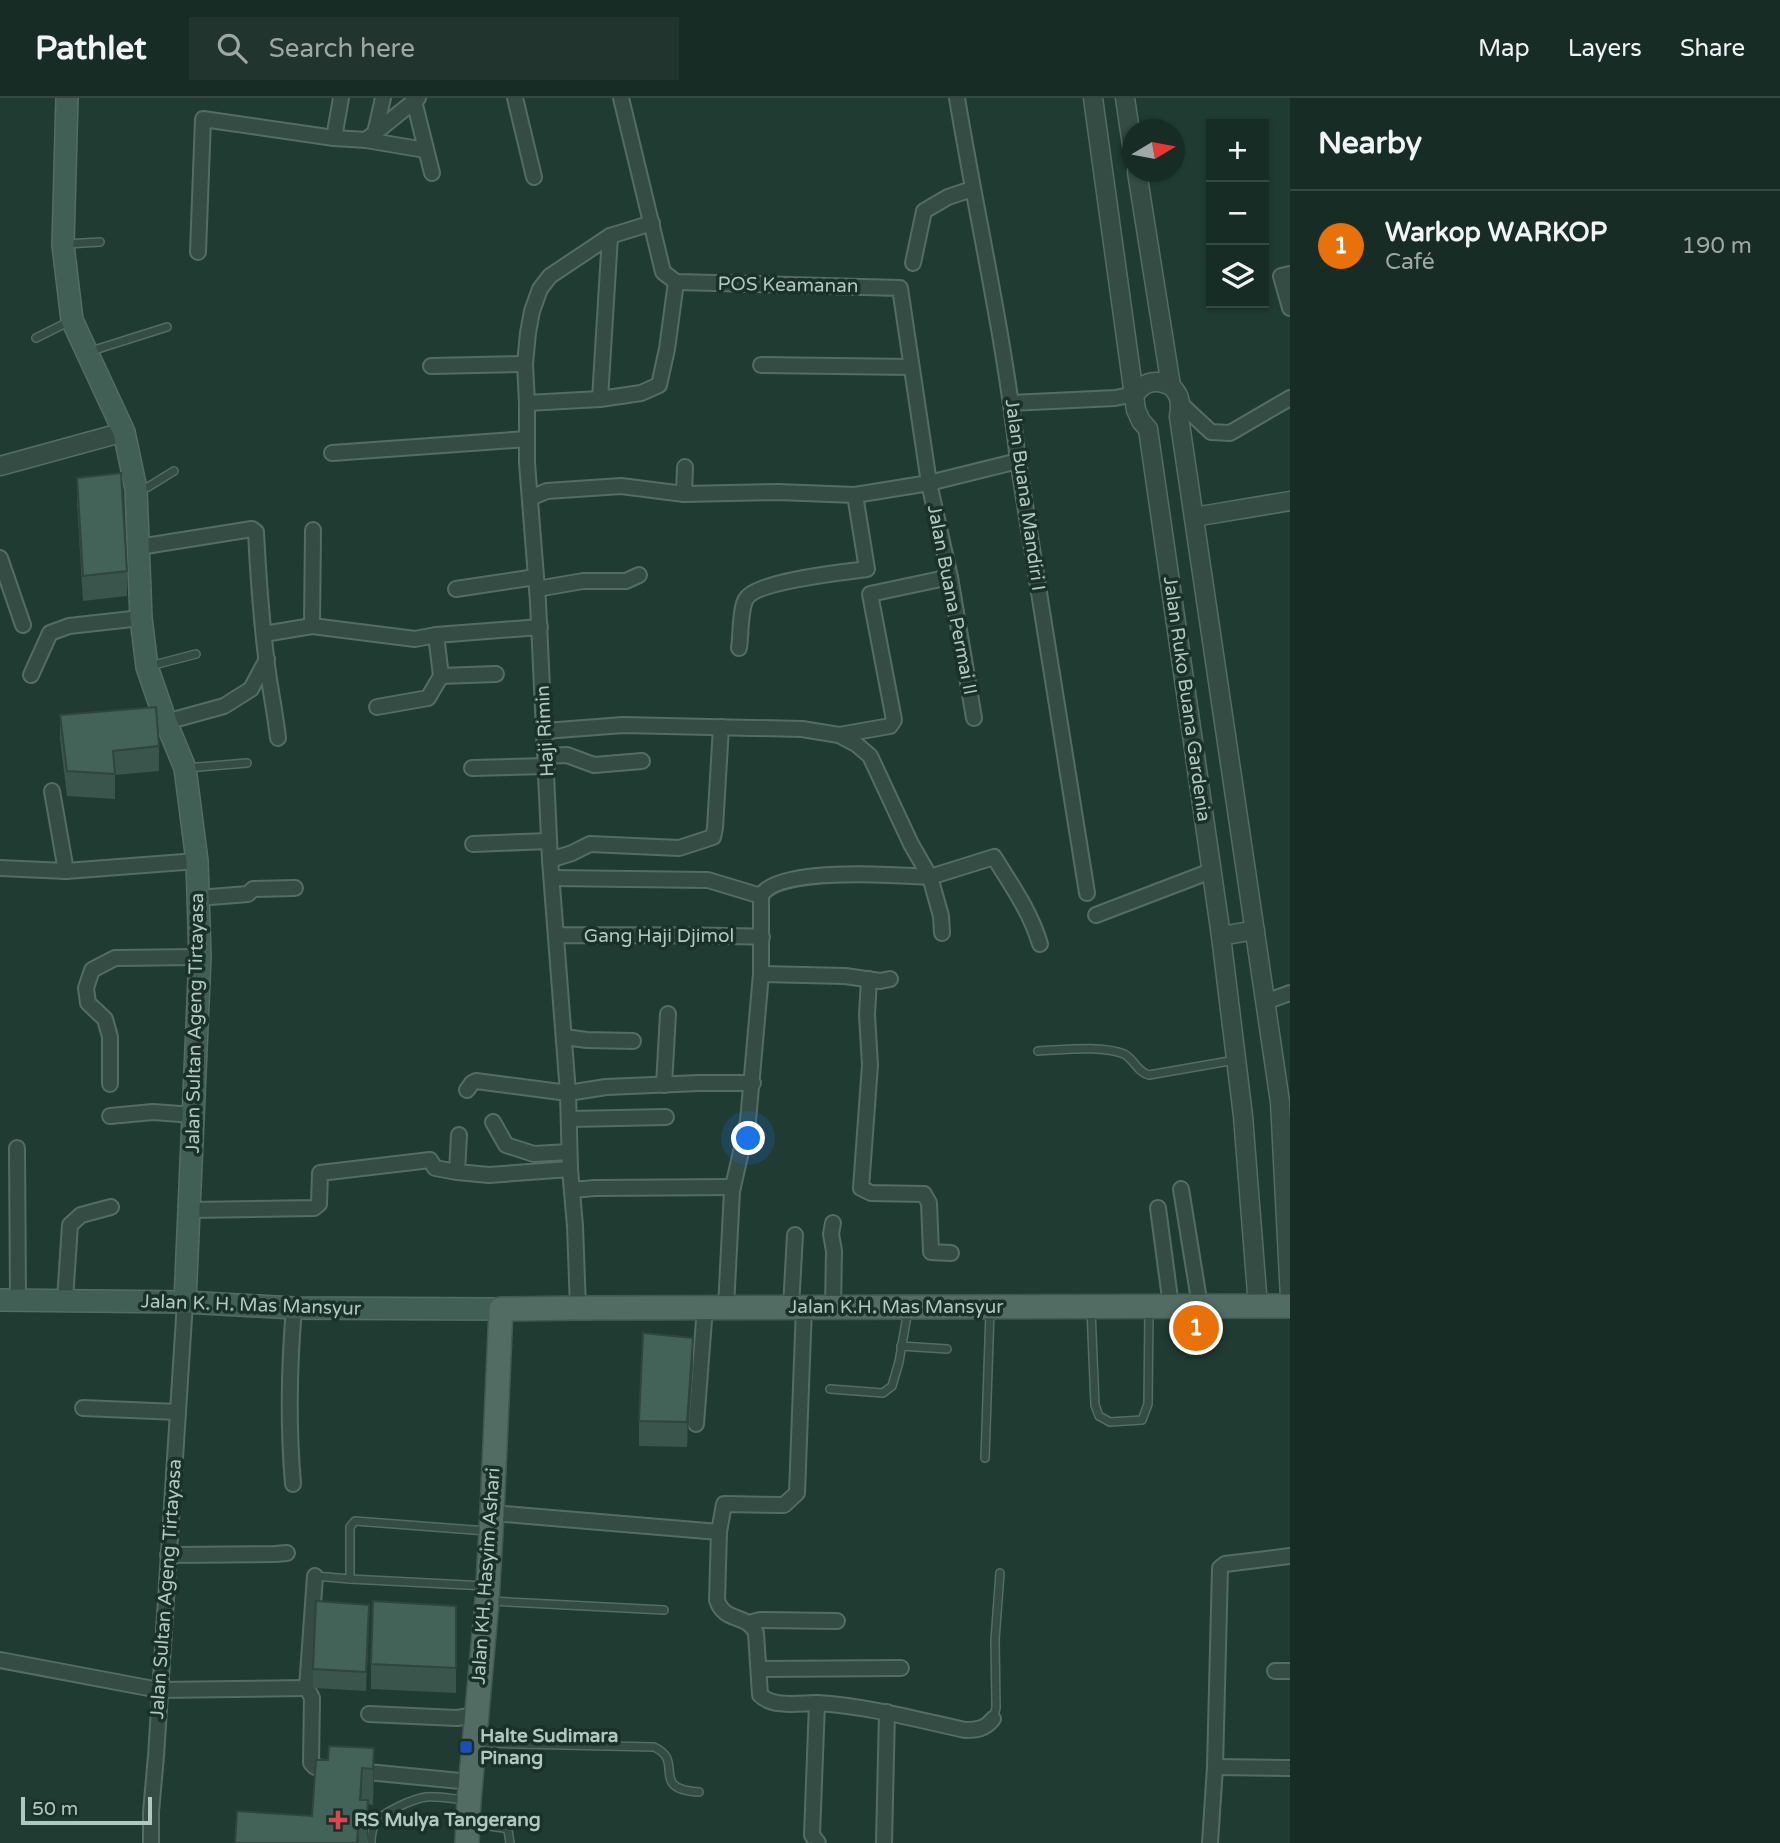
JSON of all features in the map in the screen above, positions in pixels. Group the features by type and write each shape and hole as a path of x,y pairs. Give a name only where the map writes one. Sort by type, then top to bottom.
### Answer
{"main road":[{"name":"Jalan Sultan Ageng Tirtayasa","path":"67,98 63,244 72,320 123,428 136,489 147,667 185,768 197,861 200,957 185,1302"},
{"name":"Jalan K. H. Mas Mansyur","path":"9,1300 185,1302 295,1308 501,1309"},
{"name":"Jalan K.H. Mas Mansyur","path":"501,1309 1290,1306"},
{"name":"Jalan KH. Hasyim Ashari","path":"469,1812 487,1594 501,1309"}],"street":[{"path":"334,138 341,98"},
{"path":"371,136 383,98"},
{"path":"515,98 534,177"},
{"path":"527,403 600,399 641,393 659,385 676,282 663,272 621,98"},
{"name":"Jalan Buana Mandiri I","path":"957,98 1012,403 1018,461 1087,893"},
{"name":"Jalan Ruko Buana Gardenia","path":"1093,98 1138,416 1149,429 1221,936 1243,1116 1258,1306"},
{"path":"1125,98 1128,119"},
{"path":"371,136 416,100 432,173"},
{"path":"198,252 203,118 334,138 371,136 425,150"},
{"name":"Jalan Ruko Buana Gardenia","path":"1139,182 1171,386 1178,393 1181,404 1179,417 1280,1102 1290,1298"},
{"path":"913,263 923,211 948,197 972,189"},
{"name":"Haji Rimin","path":"578,1307 569,1169 570,1119 550,860 540,627 530,498 526,364 528,333 540,289 550,276 610,236 651,221"},
{"path":"600,399 610,236"},
{"path":"1290,274 1281,276 1290,308"},
{"name":"POS Keamanan","path":"676,282 901,288"},
{"name":"Jalan Buana Permai II","path":"901,288 929,483 950,577 974,718"},
{"path":"431,366 526,364"},
{"path":"761,365 911,367"},
{"path":"1012,403 1115,398 1135,394 1140,387 1154,381 1171,386"},
{"path":"1181,404 1211,432 1230,433 1290,398"},
{"path":"0,466 123,428"},
{"path":"332,453 527,439"},
{"path":"530,498 547,491 621,486 684,494 778,492 855,495 929,483 1018,461"},
{"path":"684,494 685,467"},
{"path":"739,648 744,602 752,593 788,581 867,569 855,495"},
{"path":"1194,517 1290,501"},
{"path":"139,547 254,529 278,738"},
{"path":"312,626 313,530"},
{"path":"0,558 23,625"},
{"path":"456,589 537,583 626,581 639,575"},
{"path":"839,735 884,728 890,726 894,720 870,594 950,577"},
{"path":"31,675 50,634 69,626 142,618"},
{"path":"264,634 312,626 415,639 540,627"},
{"path":"377,707 428,698 441,676 436,635"},
{"path":"1180,642 1212,637"},
{"path":"166,722 224,706 251,689 267,659"},
{"path":"441,676 496,674"},
{"path":"545,731 623,725 802,729 839,735 870,756 911,844 930,877 941,916 942,933"},
{"path":"550,860 590,844 679,848 713,837 721,727"},
{"path":"472,768 546,761 567,755 594,765 642,761"},
{"path":"52,791 66,871"},
{"path":"472,844 549,841"},
{"path":"696,1424 733,1187 748,1121 753,1083 761,974 761,895 764,890 820,875 930,877 993,858 1024,903 1041,944"},
{"path":"0,868 66,871 197,861"},
{"path":"1096,915 1211,871"},
{"path":"552,878 708,880 761,895"},
{"path":"198,898 248,894 253,889 295,888"},
{"path":"1221,936 1255,930"},
{"name":"Gang Haji Djimol","path":"556,935 704,934 762,937"},
{"path":"110,1084 110,1037 105,1019 88,1003 86,988 92,970 115,958 200,957"},
{"path":"761,974 845,976 880,981 890,979"},
{"path":"869,979 867,1015 870,1065 861,1188 871,1193 924,1194 929,1203 932,1252 951,1253"},
{"path":"1265,1002 1290,993"},
{"path":"664,1085 668,1014"},
{"path":"564,1037 633,1041"},
{"path":"467,1090 476,1081 568,1093 606,1087 753,1083"},
{"path":"110,1116 153,1112 194,1115"},
{"path":"570,1119 666,1117"},
{"path":"493,1122 506,1145 534,1154 569,1152"},
{"path":"457,1172 459,1135"},
{"path":"9,1300 18,1148"},
{"path":"190,1210 314,1208 319,1204 320,1173 430,1160 435,1168 489,1175 569,1169"},
{"path":"572,1190 733,1187"},
{"path":"1181,1189 1200,1306"},
{"path":"65,1300 70,1225 81,1215 111,1207"},
{"path":"1158,1208 1160,1306"},
{"path":"833,1307 834,1251 831,1234 834,1223"},
{"path":"795,1236 797,1493 784,1505 724,1504 719,1532 719,1608 725,1614 749,1623 757,1633 760,1695 772,1703 846,1705 965,1730 987,1726 993,1719"},
{"path":"1254,1261 1272,1265 1281,1262 1288,1255"},
{"name":"Jalan Sultan Ageng Tirtayasa","path":"151,1843 185,1302"},
{"path":"293,1485 289,1443 290,1352 295,1308"},
{"path":"83,1408 178,1412"},
{"path":"491,1522 719,1532"},
{"path":"168,1555 288,1553"},
{"path":"1210,1843 1215,1767 1220,1568 1225,1564 1290,1556"},
{"path":"315,1576 307,1688 312,1698 311,1763 315,1767 469,1812"},
{"path":"749,1623 760,1620 837,1621"},
{"path":"0,1660 159,1690 307,1688"},
{"path":"759,1669 901,1668"},
{"path":"817,1703 812,1835 818,1843"},
{"path":"884,1843 887,1712"},
{"path":"369,1714 457,1718 476,1715"},
{"path":"1215,1767 1290,1768"}],"lane":[{"path":"63,244 100,242"},
{"path":"36,338 72,320"},
{"path":"87,352 167,327"},
{"path":"136,489 148,487 174,471"},
{"path":"147,667 196,654"},
{"path":"185,768 247,764"},
{"path":"1038,1051 1115,1052 1127,1056 1141,1073 1149,1075 1235,1060"},
{"path":"1091,1306 1095,1405 1099,1416 1110,1422 1142,1420 1148,1404 1160,1306"},
{"path":"830,1389 883,1393 892,1386 909,1307"},
{"path":"985,1458 991,1307"},
{"path":"901,1346 947,1349"},
{"path":"350,1579 350,1527 355,1521 491,1522"},
{"path":"993,1719 996,1708 995,1640 1000,1573"},
{"path":"315,1576 664,1610"},
{"path":"473,1742 654,1747 662,1751 667,1758 670,1779 674,1786 683,1791 699,1791"},
{"path":"371,1843 374,1824 380,1818 413,1800 427,1797 508,1830 510,1843"}],"building":[{"path":"121,473 127,571 83,576 77,478"},
{"path":"156,707 159,746 113,751 115,774 67,771 60,715"},
{"path":"643,1333 693,1338 687,1422 639,1421"},
{"path":"316,1601 369,1605 366,1672 313,1669"},
{"path":"373,1601 456,1606 456,1668 371,1664"},
{"path":"329,1746 374,1748 373,1769 362,1768 360,1800 368,1800 367,1812 359,1811 357,1843 235,1843 237,1811 312,1816 316,1760 328,1760"}],"place":[{"name":"Warkop WARKOP","path":"1196,1328"},
{"name":"Halte Sudimara Pinang","path":"466,1747"},
{"name":"RS Mulya Tangerang","path":"338,1820"}]}
